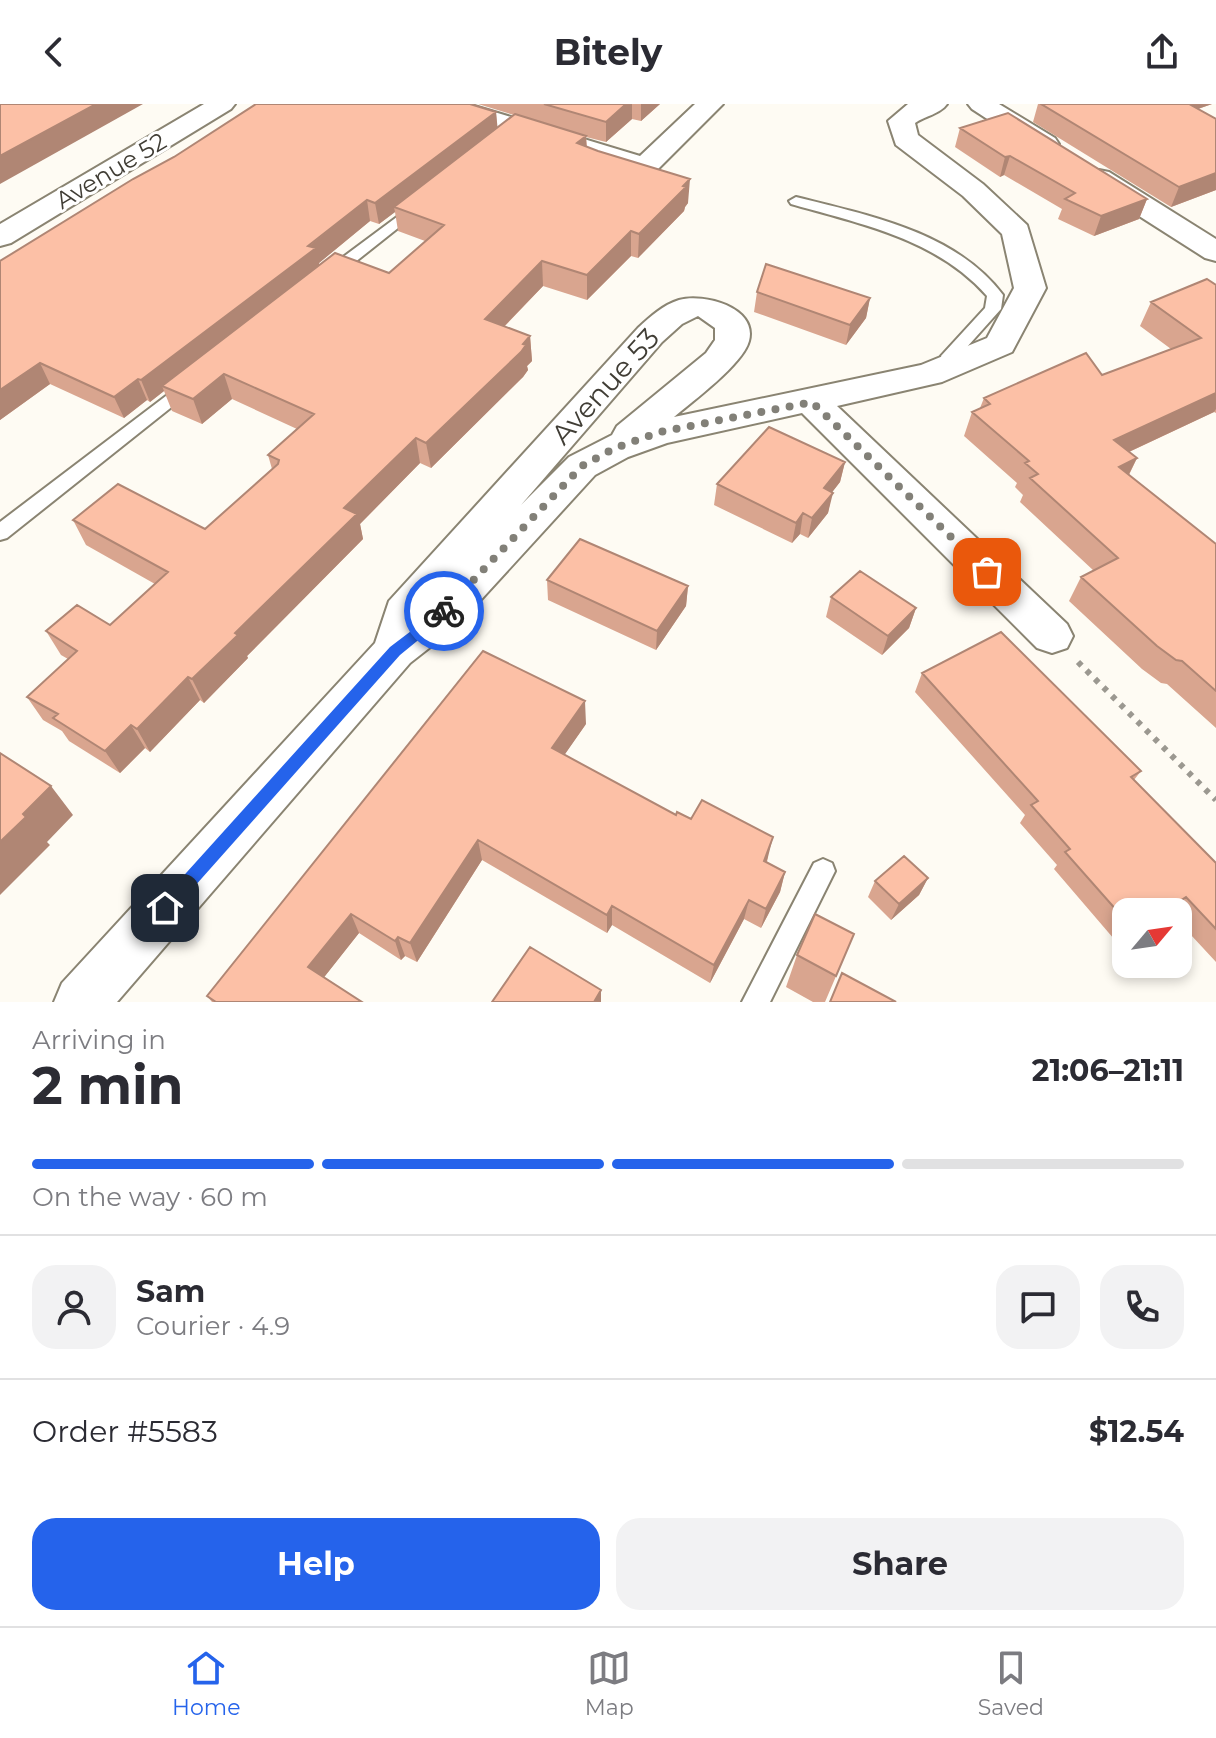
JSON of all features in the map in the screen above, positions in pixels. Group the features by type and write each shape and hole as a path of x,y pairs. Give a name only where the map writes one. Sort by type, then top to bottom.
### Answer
{"street":[{"name":"Avenue 52","path":"0,237 222,104"},
{"path":"441,104 512,132 645,166 710,104"},
{"name":"Avenue 53","path":"81,1002 395,651 441,615 582,466 615,448 660,432 812,402 930,374 1000,345 1030,288 1016,231 973,190 906,139 901,121 916,110 934,104"},
{"path":"981,104 1216,252"},
{"name":"Avenue 53","path":"395,651 404,613 650,335 675,311 698,305 715,309 731,325 732,341 718,361 615,448"},
{"path":"812,402 1052,636"}],"lane":[{"path":"321,282 432,195"},
{"path":"796,201 909,234 982,277 995,295 993,309 949,356 951,365"},
{"path":"0,533 197,378"},
{"path":"756,1002 823,871"}],"path":[{"path":"1052,636 1216,800"}],"building":[{"path":"0,104 96,104 0,156"},
{"path":"256,104 470,104 496,112 375,203 367,200 308,246 316,248 114,397 40,363 0,390 0,261"},
{"path":"544,104 626,104 606,122"},
{"path":"1041,104 1189,104 1216,119 1216,173 1179,187"},
{"path":"1008,113 1147,199 1101,216 1065,199 1075,193 1010,156 1005,157 960,128"},
{"path":"515,114 586,136 577,143 598,151 690,179 683,186 686,187 639,234 631,231 587,275 542,261 485,319 530,336 521,352 426,443 416,438 344,508 357,514 235,633 238,635 192,679 188,677 137,729 131,725 105,751 53,718 58,714 27,697 77,651 46,631 77,605 110,625 168,572 73,520 118,484 205,529 278,464 279,460 268,455 314,414 224,374 193,399 162,386 335,253 389,273 444,225 394,207"},
{"path":"766,264 870,298 850,325 757,292"},
{"path":"1207,279 1216,285 1216,393 1114,440 1137,458 1119,467 1216,544 1216,691 1182,661 1157,646 1081,577 1118,558 1030,478 1038,474 1025,463 1029,461 972,412 990,404 984,398 1086,353 1102,375 1201,338 1151,302"},
{"path":"769,427 845,462 824,488 833,493 812,518 803,513 796,523 717,484"},
{"path":"580,539 688,586 657,631 547,580"},
{"path":"860,571 916,608 888,636 831,597"},
{"path":"1001,632 1141,771 1131,777 1216,863 1216,929 1192,903 1192,898 1112,898 1112,905 1065,852 1070,849 1031,805 1038,801 922,673"},
{"path":"483,651 585,701 552,748 676,815 677,812 691,819 702,800 773,837 764,861 785,872 766,909 749,900 714,965 612,906 607,915 478,840 410,943 398,937 395,941 351,914 308,967 362,1002 216,1002 207,996"},
{"path":"0,753 51,786 0,842"},
{"path":"904,856 928,878 899,904 875,881"},
{"path":"815,914 854,934 836,976 797,955"},
{"path":"530,947 601,990 594,1002 492,1002"},
{"path":"842,973 896,1002 830,1002"}],"way so far":[{"path":"444,611 582,466 615,448 660,432 812,402 987,572"}],"route":[{"path":"165,908 395,651 444,611"}]}
